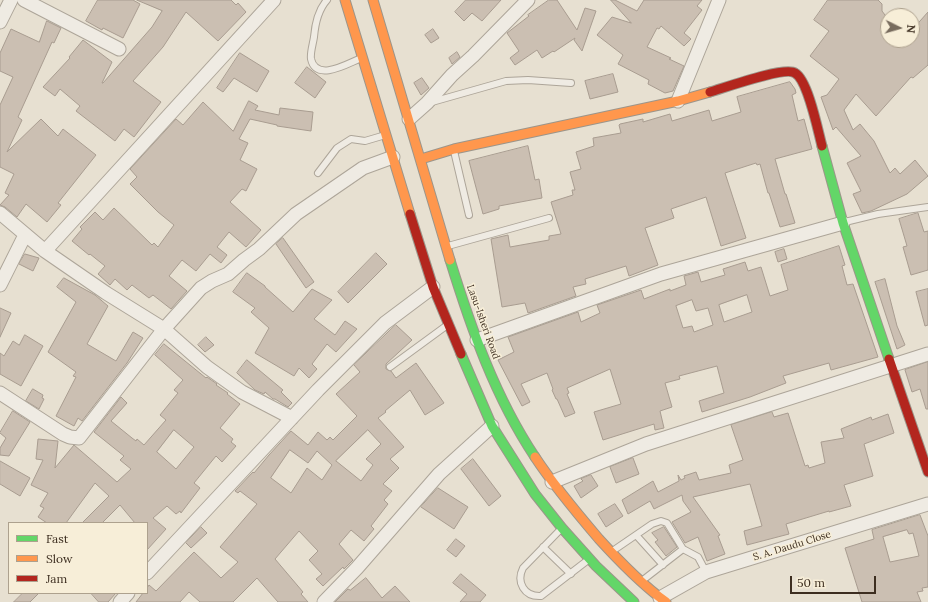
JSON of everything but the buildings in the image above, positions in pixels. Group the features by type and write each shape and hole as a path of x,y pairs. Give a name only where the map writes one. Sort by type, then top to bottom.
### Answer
{"main road":[{"path":"345,0 433,287 492,426 535,494 562,528 630,601"},
{"name":"Lasu-Isheri Road","path":"373,0 421,159 445,246 476,340 500,396 523,437 552,482 578,515 611,552 663,600"},
{"path":"421,159 454,150 678,101 792,70 799,74 804,85 843,223 928,472"}],"street":[{"path":"0,22 10,0"},
{"path":"24,0 119,49"},
{"path":"45,251 274,0"},
{"path":"409,119 427,103 452,75 473,56 528,0"},
{"path":"678,101 719,0"},
{"path":"0,393 62,434 79,438 164,329 201,288 228,274 259,249 296,214 363,168 393,158"},
{"path":"0,214 45,251 106,293 164,329 207,367 242,392 292,418"},
{"path":"476,340 661,274 843,223"},
{"path":"0,285 25,235"},
{"path":"148,572 292,418 385,323 433,287"},
{"path":"552,482 646,444 928,354"},
{"path":"324,602 357,568 439,474 492,426"},
{"name":"S. A. Daudu Close","path":"663,600 706,572 928,504"},
{"path":"120,602 127,594"}],"lane":[{"path":"327,0 316,22 310,58 314,65 321,70 328,71 337,69 363,58"},
{"path":"427,103 506,81 528,80 571,83"},
{"path":"318,173 337,148 351,139 365,141 385,134"},
{"path":"454,150 469,215"},
{"path":"843,223 878,214 928,207"},
{"path":"445,246 549,218"},
{"path":"390,367 449,324"},
{"path":"611,552 652,524 661,521 667,523 683,549 698,557 706,572"},
{"path":"562,528 523,568 520,580 521,586 530,594 536,597 541,596 590,559"},
{"path":"636,535 663,565"},
{"path":"543,547 571,574"},
{"path":"642,581 683,549"}],"traffic: fast":[{"path":"822,146 843,223 889,359"},
{"path":"450,260 485,362 508,410 535,457"},
{"path":"461,354 492,426 535,494 562,528 596,566 634,602"}],"traffic: slow":[{"path":"345,0 410,214"},
{"path":"373,0 450,260"},
{"path":"421,159 454,149 678,101 710,92"},
{"path":"535,457 558,489 599,539 648,588 666,602"}],"traffic: jam":[{"path":"710,92 740,82 779,72 795,73 800,78 808,95 822,146"},
{"path":"410,214 433,287 461,354"},
{"path":"889,359 928,472"}]}
